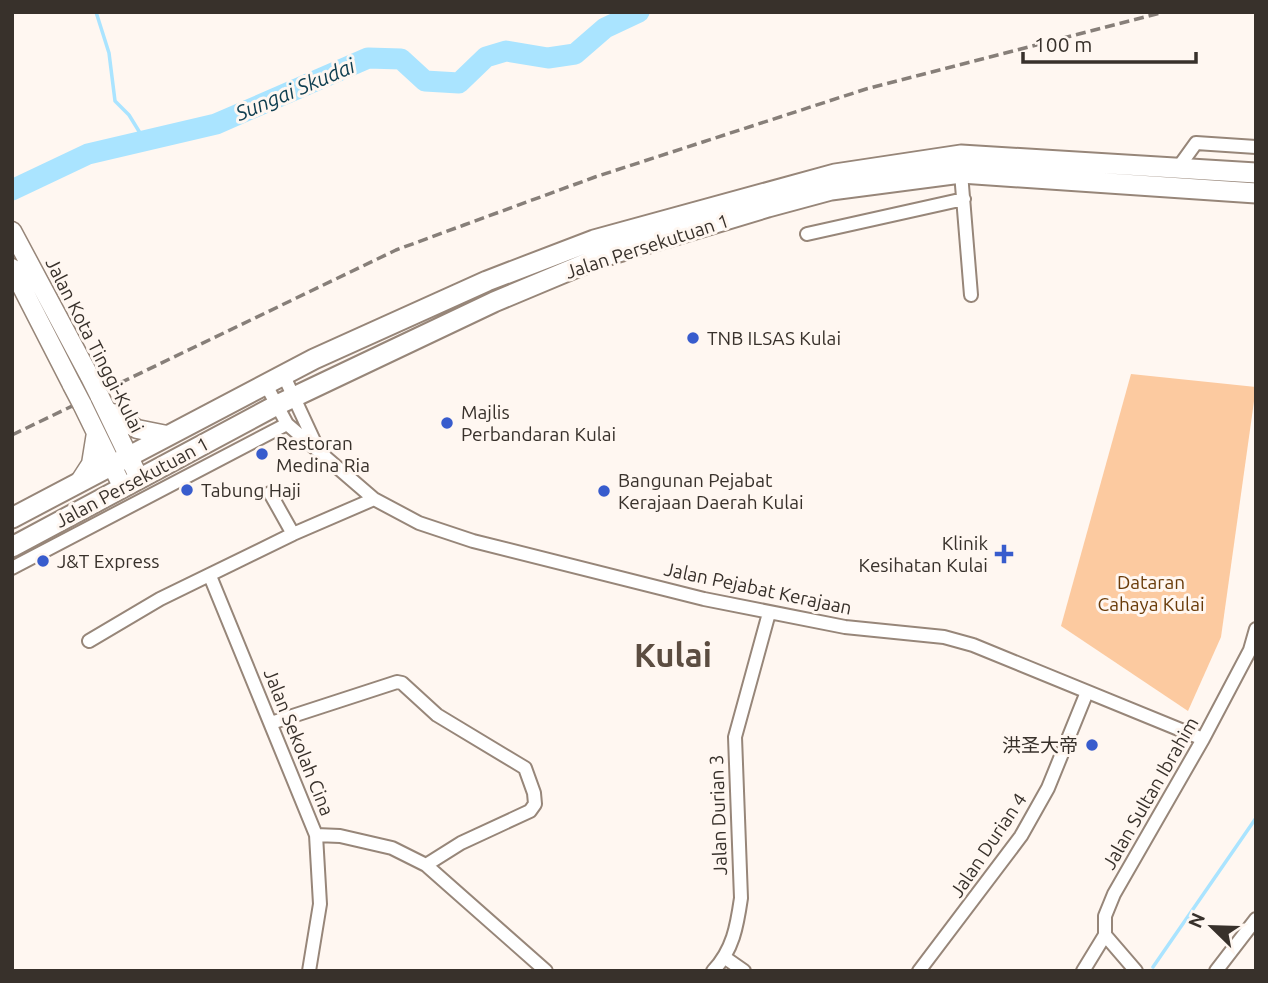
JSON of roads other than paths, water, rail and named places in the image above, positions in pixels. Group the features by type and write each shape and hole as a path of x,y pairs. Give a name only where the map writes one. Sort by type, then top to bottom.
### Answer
{"highway":[{"name":"Jalan Persekutuan 1","path":"12,518 283,374 487,281 594,240 835,174 961,155 1249,172"},
{"name":"Jalan Persekutuan 1","path":"12,547 284,402 494,302 598,258 831,190 961,173 1256,193"}],"main road":[{"name":"Jalan Kota Tinggi-Kulai","path":"13,232 102,401 119,460"},
{"name":"Jalan Kota Tinggi-Kulai","path":"12,268 96,433 119,460 131,482"},
{"path":"102,401 129,426 167,435"},
{"path":"80,481 91,464 96,433"}],"street":[{"path":"1178,168 1196,142 1252,147 1249,172"},
{"path":"961,173 971,295"},
{"path":"807,234 964,199"},
{"path":"283,374 284,402"},
{"path":"265,383 284,402"},
{"name":"Jalan Pejabat Kerajaan","path":"284,402 303,415 318,449"},
{"name":"Jalan Pejabat Kerajaan","path":"284,402 287,424 374,499 419,523 473,541 698,598 845,627 944,637 973,645 1203,739"},
{"path":"12,568 287,424"},
{"path":"270,493 292,534"},
{"path":"89,641 160,599 292,534 374,499"},
{"name":"Jalan Sekolah Cina","path":"210,576 316,835 320,904 309,971"},
{"name":"Jalan Durian 3","path":"713,971 735,937 741,898 736,737 769,612"},
{"name":"Jalan Sultan Ibrahim","path":"1105,935 1105,916 1114,894 1203,739 1250,650 1256,629"},
{"path":"271,723 397,682 405,685 437,715 524,768 534,793 535,804 530,811 461,842 426,865"},
{"name":"Jalan Durian 4","path":"919,971 1021,836 1048,788 1087,692"},
{"path":"316,835 340,836 392,848 426,865 546,971"},
{"path":"1216,971 1256,919"},
{"path":"1083,971 1105,935 1136,971"},
{"path":"724,957 744,971"}],"waterway":[{"path":"96,12 109,53 115,101 129,115 145,141"},
{"name":"Sungai Skudai","path":"12,190 88,154 216,124 368,58 401,59 425,81 459,83 486,57 506,51 548,58 575,54 605,28 639,12"},
{"path":"1153,967 1256,818"}],"railway":[{"path":"12,435 396,250 464,225 595,177 866,89 1164,12"}],"place":[{"name":"TNB ILSAS Kulai","path":"693,338"},
{"name":"Majlis Perbandaran Kulai","path":"447,423"},
{"name":"Restoran Medina Ria","path":"262,454"},
{"name":"Tabung Haji","path":"187,490"},
{"name":"Bangunan Pejabat Kerajaan Daerah Kulai","path":"604,491"},
{"name":"Klinik Kesihatan Kulai","path":"1004,554"},
{"name":"J&T Express","path":"43,561"},
{"name":"洪圣大帝","path":"1092,745"}],"district":[{"name":"Kulai","path":"673,654"}],"park label":[{"name":"Dataran Cahaya Kulai","path":"1151,593"}]}
